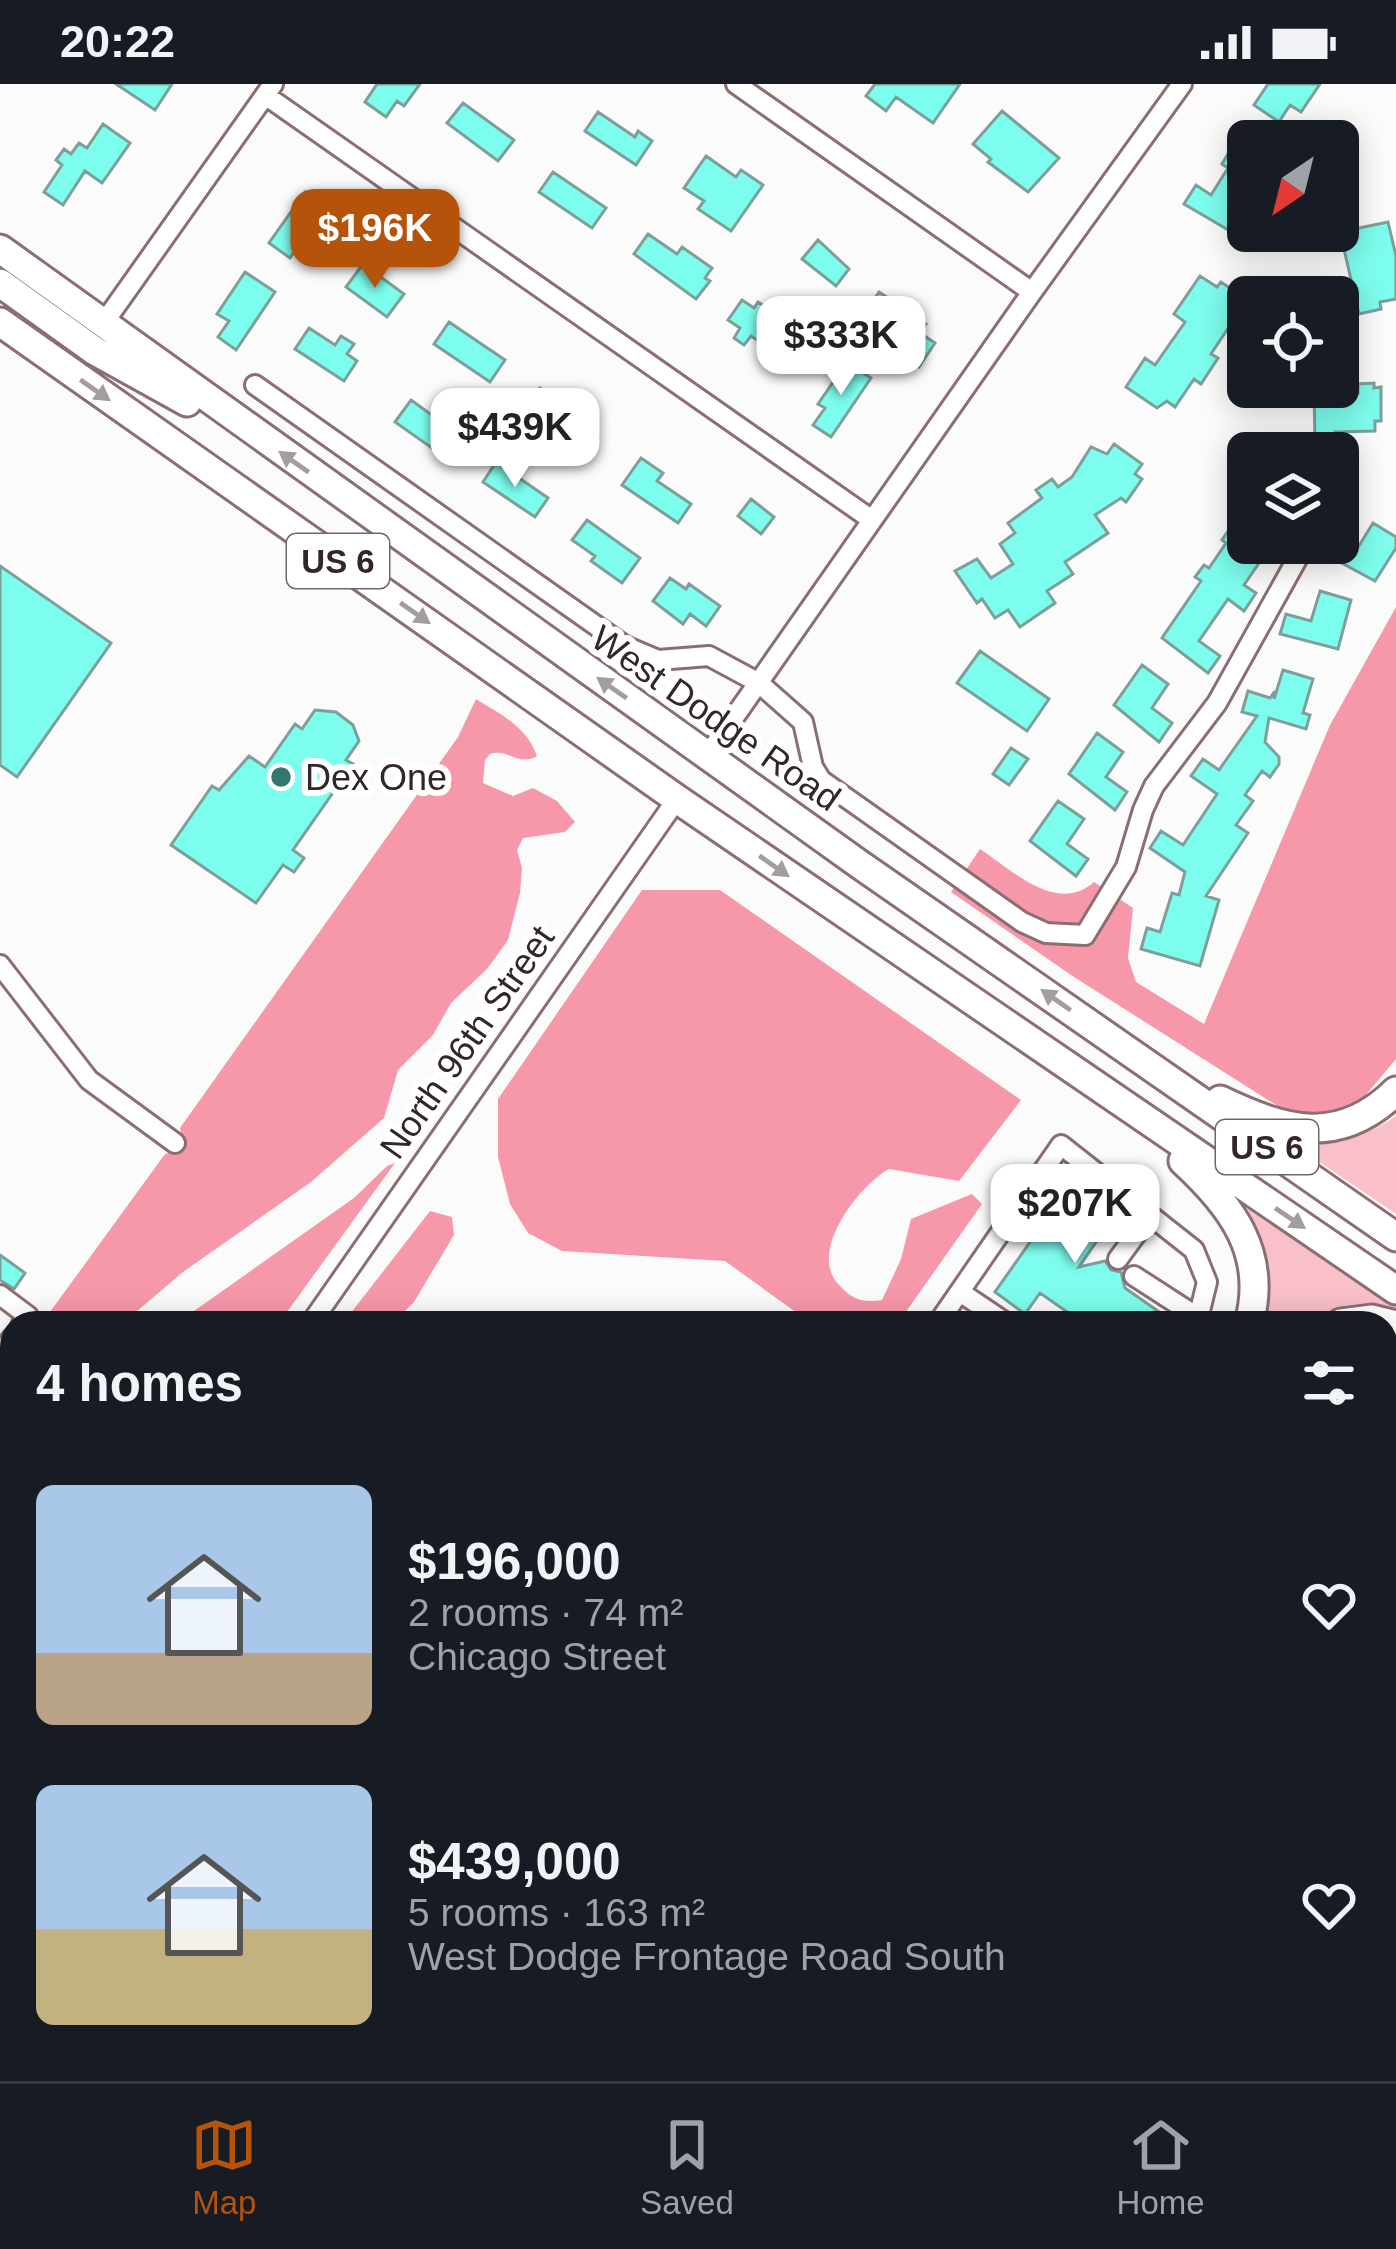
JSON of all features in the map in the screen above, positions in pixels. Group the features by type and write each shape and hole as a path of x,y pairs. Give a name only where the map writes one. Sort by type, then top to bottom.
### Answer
{"highway":[{"name":"West Dodge Road","path":"0,249 707,756 1396,1237"},
{"path":"0,283 108,358 246,428"},
{"name":"US 6","path":"0,322 677,799 1396,1290"},
{"path":"1152,1066 1236,1107 1300,1129 1347,1124 1369,1115 1396,1091"},
{"path":"1123,1106 1196,1173 1239,1224 1255,1276 1251,1311"}],"street":[{"path":"736,84 1032,292"},
{"path":"707,756 1182,84"},
{"path":"103,324 269,89 872,520"},
{"path":"255,385 626,646 658,660 709,656 759,683 803,722 815,773 831,789 1022,922 1046,933 1085,935 1126,867 1154,787 1217,703 1294,564"},
{"name":"North 96th Street","path":"319,1311 677,799"},
{"path":"0,965 89,1080 176,1143"},
{"path":"947,1311 1061,1145 1194,1250 1207,1282 1200,1311"},
{"path":"1118,1258 1150,1215"},
{"path":"1134,1276 1185,1311"},
{"path":"960,1292 988,1311"}],"shaded area":[{"path":"1396,607 1396,1059 1364,1097 1347,1109 1327,1116 1284,1110 1074,977 951,892 980,849 1050,892 1080,891 1094,882 1133,908 1128,958 1136,982 1204,1024 1330,725"},
{"path":"476,699 504,716 520,729 537,756 490,754 483,783 513,796 533,788 557,801 575,822 565,832 523,838 517,850 522,868 520,893 508,940 487,969 451,1003 433,1035 398,1070 384,1118 311,1182 183,1272 137,1311 51,1311 165,1154 183,1144 180,1128 458,737"},
{"path":"642,890 720,890 1021,1100 959,1181 889,1169 863,1190 840,1222 832,1239 831,1272 854,1297 882,1300 901,1259 911,1219 972,1194 982,1204 906,1311 794,1311 725,1261 562,1251 528,1233 510,1204 498,1157 498,1099"},
{"path":"1396,1116 1396,1214 1281,1136 1341,1140"},
{"path":"395,1163 288,1311 194,1311 354,1198"},
{"path":"1247,1207 1396,1311 1260,1311 1257,1243"},
{"path":"430,1211 452,1217 454,1235 405,1311 352,1311"}],"building":[{"path":"116,84 172,84 155,110"},
{"path":"377,84 420,84 404,106 397,101 386,117 365,102"},
{"path":"875,84 960,84 933,123 896,97 886,111 866,96"},
{"path":"1268,84 1320,84 1301,112 1290,105 1280,120 1254,105"},
{"path":"463,103 514,140 498,161 447,123"},
{"path":"1002,111 1059,158 1028,192 988,162 991,159 973,144"},
{"path":"598,112 635,137 638,131 652,141 636,165 585,131"},
{"path":"103,124 130,143 102,183 85,171 63,205 44,192 62,165 56,160 64,149 71,154 79,143 87,148"},
{"path":"706,156 736,177 741,170 763,185 731,231 698,209 704,201 684,188"},
{"path":"1227,170 1227,229 1184,204 1196,185 1211,195"},
{"path":"553,172 606,208 592,228 539,192"},
{"path":"305,192 332,211 318,231 328,238 319,250 303,239 290,258 269,243"},
{"path":"1388,222 1396,256 1396,299 1380,302 1381,309 1359,314 1359,276 1350,276 1345,252 1359,252 1359,228"},
{"path":"648,234 677,254 682,247 712,268 705,278 710,281 696,299 634,254"},
{"path":"818,240 849,269 836,286 802,259"},
{"path":"363,264 404,294 387,317 346,287"},
{"path":"245,272 275,292 236,350 218,337 229,321 217,314"},
{"path":"1200,276 1217,287 1221,282 1227,286 1227,330 1211,354 1218,358 1201,384 1194,379 1175,407 1167,401 1157,408 1126,387 1145,358 1155,365 1185,322 1174,314"},
{"path":"879,292 926,324 920,333 935,343 919,367 854,329"},
{"path":"742,300 754,308 758,302 798,334 782,357 751,336 744,345 734,338 740,328 728,320"},
{"path":"449,322 505,360 490,382 434,344"},
{"path":"309,328 335,345 341,336 354,344 347,354 357,361 344,381 295,349"},
{"path":"847,362 871,378 831,437 813,425 825,408 818,404"},
{"path":"1359,384 1381,387 1381,421 1375,421 1375,431 1315,432 1314,408 1359,408"},
{"path":"540,388 582,418 578,424 598,438 586,455 524,411"},
{"path":"411,400 454,431 439,453 395,422"},
{"path":"1114,444 1142,464 1135,474 1142,479 1126,502 1121,498 1095,515 1108,533 1065,562 1073,574 1047,591 1055,603 1020,627 1008,610 995,618 982,599 977,603 955,571 977,559 991,578 1013,564 1000,544 1015,533 1008,523 1042,498 1036,490 1052,479 1058,487 1072,477 1091,447 1107,454"},
{"path":"641,458 663,473 657,481 691,504 678,523 622,485"},
{"path":"496,462 548,498 535,517 483,482"},
{"path":"751,499 774,517 761,534 738,516"},
{"path":"587,520 640,558 622,583 572,540"},
{"path":"1373,523 1396,537 1396,548 1375,581 1344,564 1359,564 1359,546"},
{"path":"1227,533 1227,564 1258,564 1244,585 1256,593 1244,611 1228,599 1199,641 1220,656 1208,673 1162,638 1201,581 1195,577 1204,565 1209,568 1226,543 1222,540"},
{"path":"0,566 111,643 17,777 0,765"},
{"path":"670,578 686,589 689,584 720,606 706,626 690,614 683,624 653,601"},
{"path":"1320,591 1351,600 1338,649 1280,634 1286,614 1311,621"},
{"path":"980,651 1049,699 1027,731 957,683"},
{"path":"1142,665 1168,684 1152,708 1172,723 1159,742 1114,705"},
{"path":"1283,670 1313,679 1303,713 1310,715 1306,729 1269,718 1265,742 1279,757 1279,764 1270,777 1262,771 1245,795 1253,801 1236,825 1248,833 1206,896 1219,900 1200,966 1141,949 1147,928 1160,932 1172,893 1179,895 1185,872 1150,848 1161,831 1183,845 1217,794 1191,776 1203,759 1219,770 1257,716 1242,712 1248,691 1270,698 1275,691 1274,699"},
{"path":"315,710 336,712 353,725 359,741 346,760 353,764 293,850 304,858 294,872 283,865 256,903 171,845 212,786 219,790 249,756 265,767 295,724 302,729"},
{"path":"1097,733 1123,752 1106,777 1127,792 1115,810 1069,774"},
{"path":"1011,748 1028,759 1009,785 993,774"},
{"path":"1058,801 1084,819 1067,844 1088,859 1076,876 1030,841"},
{"path":"1077,1175 1114,1204 1102,1222 1107,1226 1079,1267 1105,1261 1111,1270 1121,1272 1125,1288 1158,1311 1066,1311 1040,1293 1027,1311 1021,1311 995,1292"},
{"path":"0,1255 25,1273 14,1289 0,1280"}],"place":[{"name":"Dex One","path":"281,777"}]}
